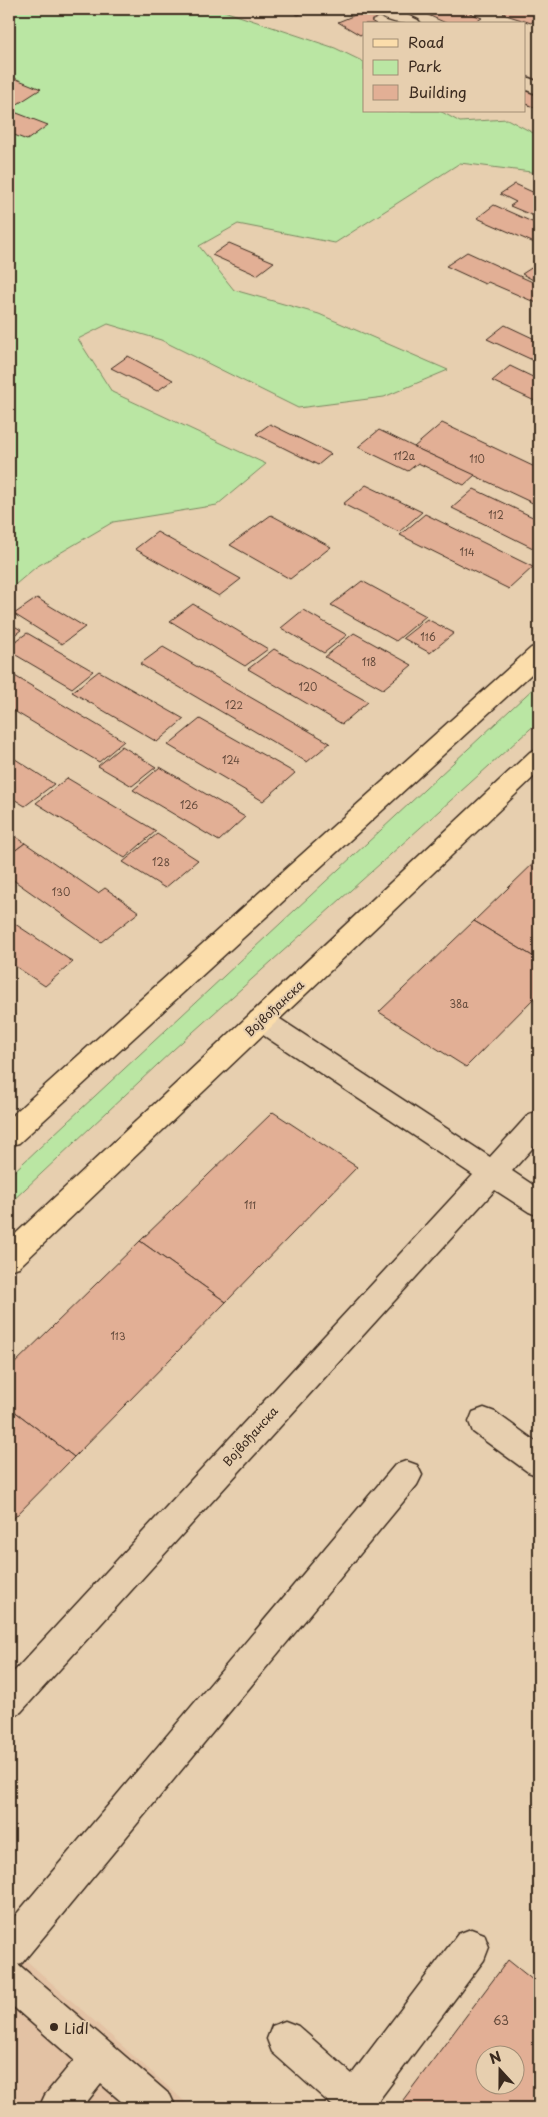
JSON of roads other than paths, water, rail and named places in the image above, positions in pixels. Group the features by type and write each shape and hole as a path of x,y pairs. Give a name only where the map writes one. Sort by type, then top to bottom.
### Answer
{"main road":[{"path":"9,1135 539,654"},
{"name":"Војвођанска","path":"9,1258 539,758"}],"street":[{"path":"382,9 408,22"},
{"path":"526,82 539,90"},
{"path":"262,1020 539,1204"},
{"name":"Војвођанска","path":"9,1700 539,1122"},
{"path":"484,1422 539,1462"},
{"path":"9,1950 234,1683 406,1474"},
{"path":"285,2039 359,2105 471,1947"},
{"path":"9,1979 157,2108"},
{"path":"58,2108 99,2058"}],"place":[{"name":"Lidl","path":"54,2027"}]}
